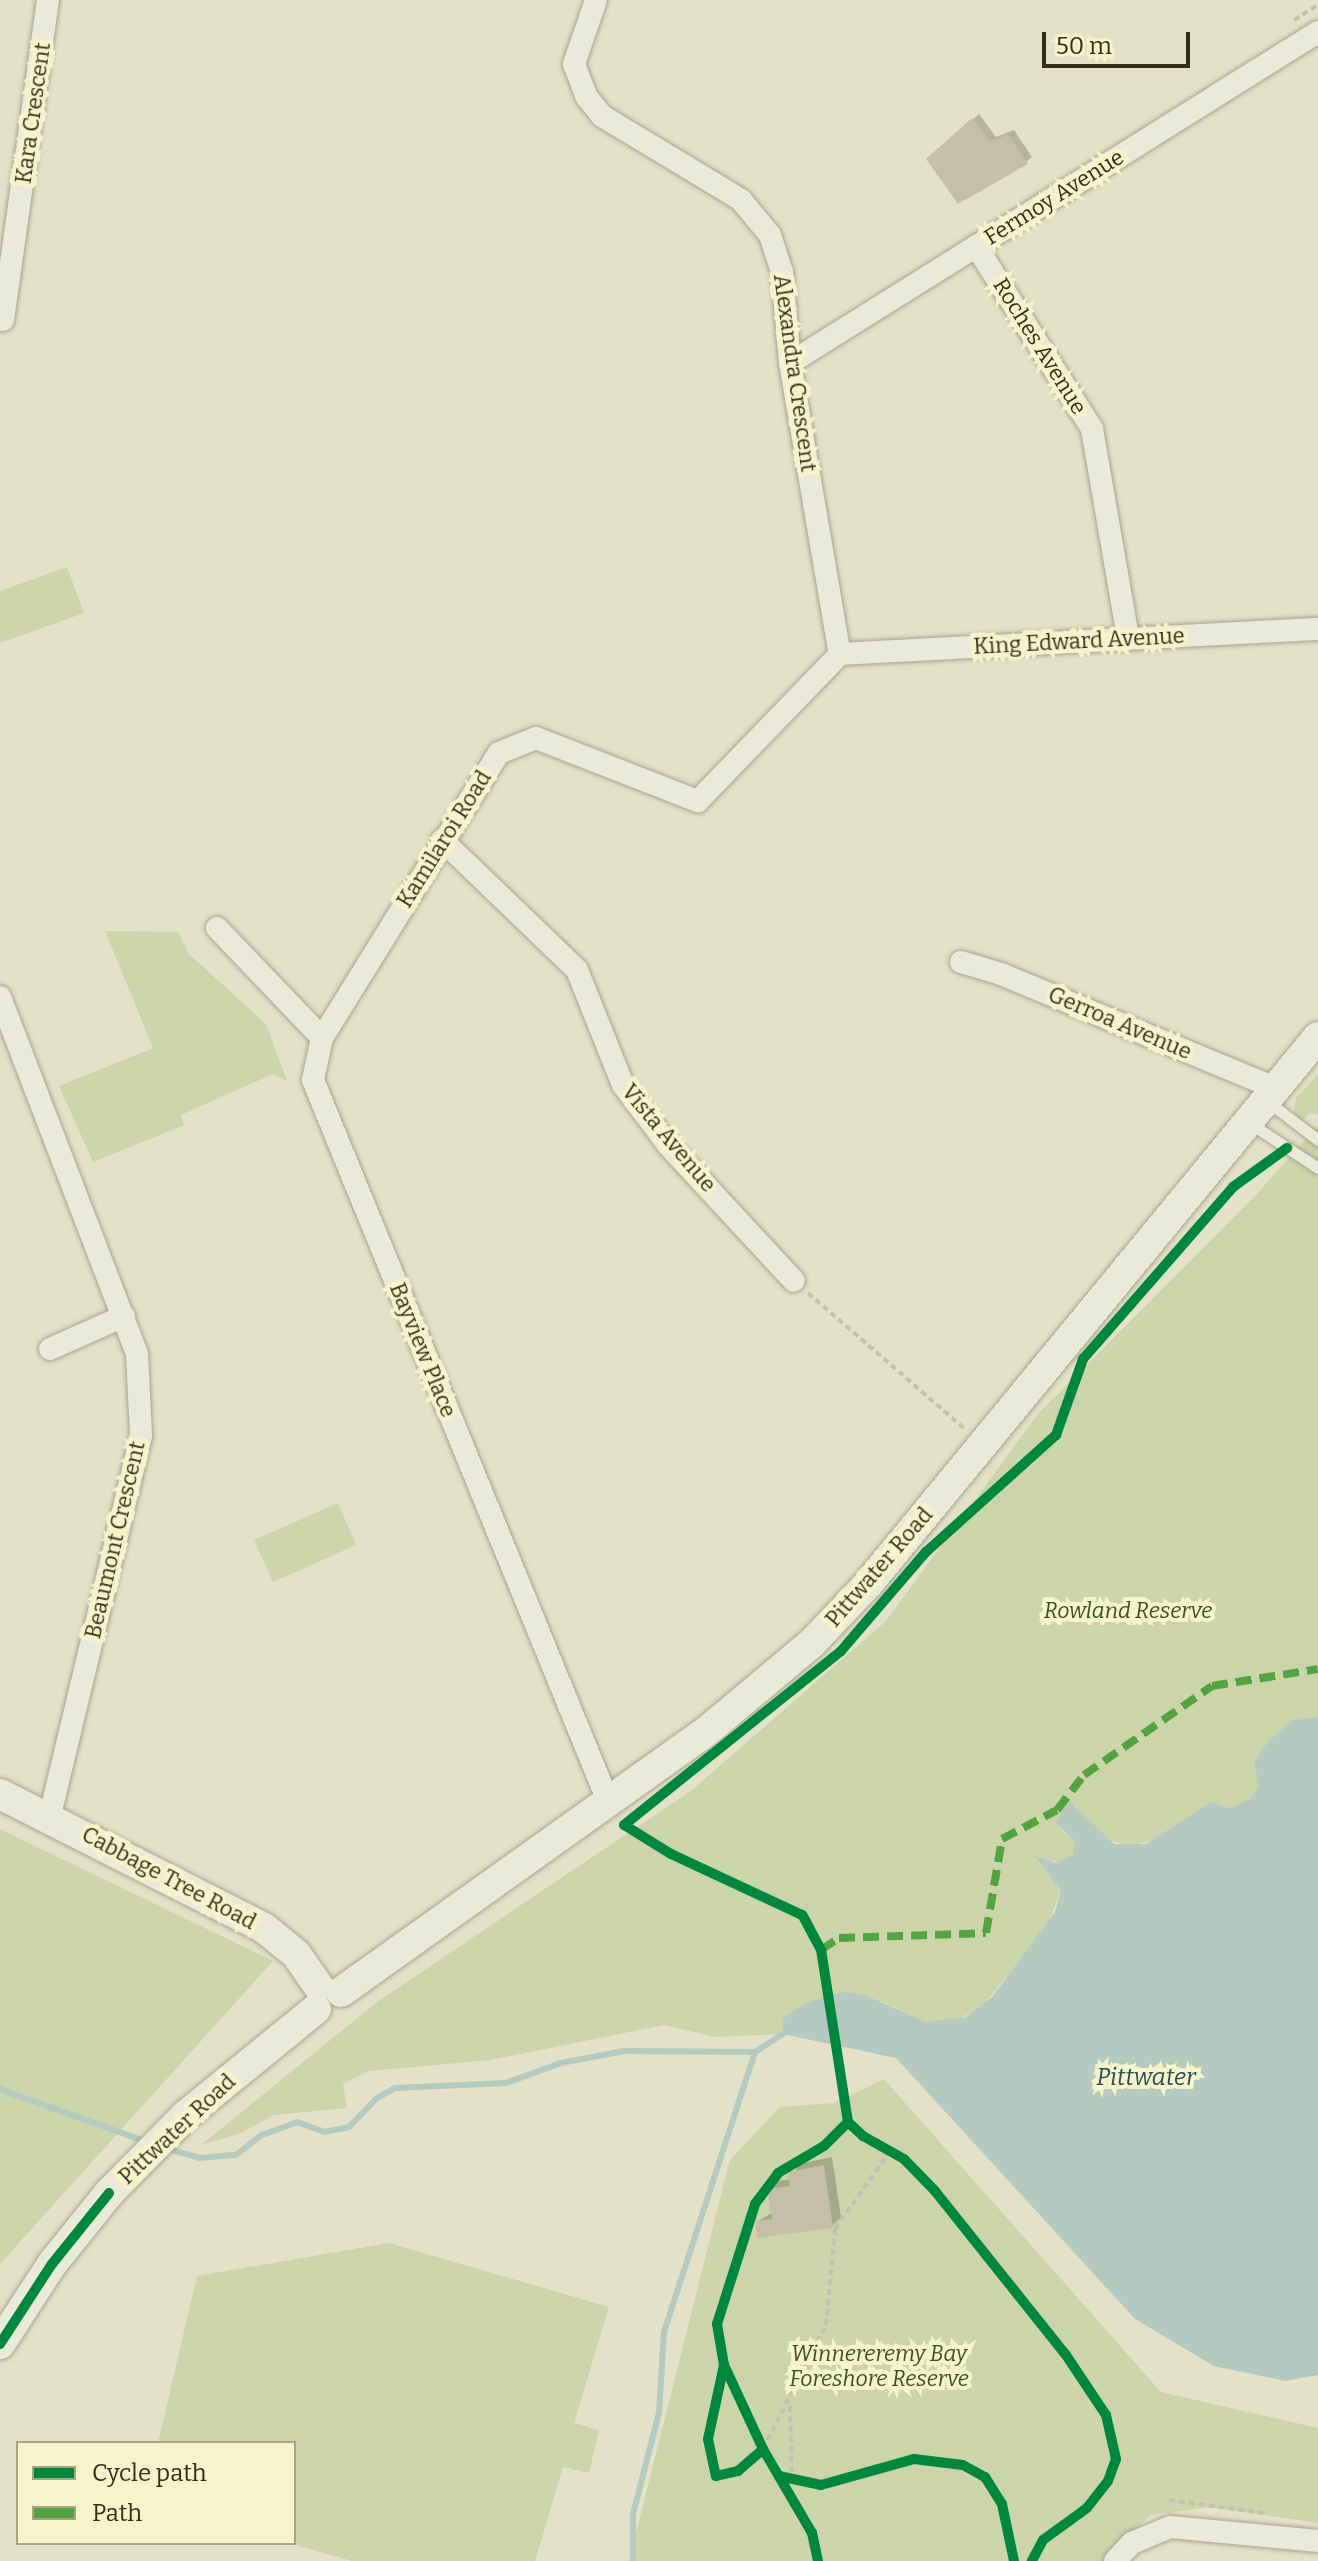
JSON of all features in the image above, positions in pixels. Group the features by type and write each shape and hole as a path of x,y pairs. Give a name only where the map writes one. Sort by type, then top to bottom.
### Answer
{"main road":[{"name":"Pittwater Road","path":"0,2344 52,2264 109,2193 185,2116 326,1996 707,1731 812,1643 868,1584 1318,1037"},
{"name":"Cabbage Tree Road","path":"0,1794 50,1815 264,1928 296,1954 326,1996"}],"street":[{"name":"Kara Crescent","path":"3,320 48,0"},
{"name":"Alexandra Crescent","path":"596,0 574,64 586,96 602,116 741,200 770,235 782,271 790,363 840,654"},
{"name":"Fermoy Avenue","path":"790,363 1318,32"},
{"name":"Roches Avenue","path":"976,246 1092,429 1128,637"},
{"name":"King Edward Avenue","path":"840,654 1318,629"},
{"name":"Kamilaroi Road","path":"322,1038 442,840 499,753 536,738 698,801 840,654"},
{"name":"Vista Avenue","path":"442,840 577,970 623,1085 668,1145 794,1281"},
{"path":"217,928 322,1038"},
{"name":"Gerroa Avenue","path":"961,962 1001,974 1264,1104"},
{"name":"Beaumont Crescent","path":"0,997 137,1354 141,1436 50,1815"},
{"name":"Bayview Place","path":"322,1038 313,1080 608,1801"},
{"path":"50,1349 124,1316"},
{"path":"1115,2561 1132,2543 1170,2527 1318,2541"}],"lane":[{"path":"1264,1104 1318,1140"},
{"path":"1264,1104 1318,1168"}],"path":[{"path":"794,1281 983,1445"},
{"path":"877,2144 904,2159"},
{"path":"792,2480 790,2390 826,2325 835,2229 890,2151"},
{"path":"759,2453 790,2403"},
{"path":"756,2435 759,2453 771,2462"},
{"path":"792,2499 779,2476 810,2484"},
{"path":"1156,2491 1169,2500 1275,2514"},
{"path":"1169,2500 1170,2527"}],"green space":[{"path":"67,567 84,613 0,643 0,591"},
{"path":"105,931 178,932 189,954 266,1024 287,1081 273,1074 181,1115 184,1125 93,1162 59,1086 153,1048"},
{"path":"1318,1074 1318,1115 1310,1113 1302,1121 1294,1113 1296,1098"},
{"name":"Rowland Reserve","path":"1318,1125 1318,1717 1293,1720 1268,1741 1254,1763 1259,1786 1250,1799 1230,1808 1211,1802 1158,1838 1133,1846 1107,1840 1075,1806 1059,1828 1075,1842 1073,1855 1063,1863 1038,1859 1061,1891 1047,1927 980,2009 949,2023 926,2022 880,2001 783,2017 783,2034 715,2037 664,2025 490,2060 369,2071 343,2084 347,2108 274,2115 241,2133 201,2145 377,2002 692,1790 886,1621 1038,1414 1256,1195"},
{"path":"338,1503 356,1545 273,1582 254,1540"},
{"path":"0,1829 273,1961 0,2264"},
{"name":"Winnereremy Bay Foreshore Reserve","path":"884,2079 1161,2392 1318,2428 1318,2523 1209,2507 1150,2515 1103,2561 629,2561 730,2160 780,2107 834,2103"},
{"path":"389,2243 609,2307 574,2423 599,2430 589,2473 563,2467 535,2561 352,2561 295,2545 296,2441 158,2441 197,2276"}],"water":[{"name":"Pittwater","path":"1318,1717 1318,2375 1285,2381 1214,2366 1135,2319 896,2058 783,2034 783,2018 805,2003 844,1992 867,1996 926,2022 966,2017 992,1997 1055,1912 1061,1891 1035,1856 1056,1863 1073,1855 1075,1842 1056,1823 1064,1807 1070,1802 1114,1844 1146,1844 1211,1802 1230,1808 1250,1799 1259,1786 1254,1763 1268,1741 1293,1720"}],"building":[{"path":"972,118 990,141 1008,135 1028,164 958,204 926,159"},
{"path":"824,2165 833,2228 757,2238 755,2221 772,2219 767,2189 790,2186 788,2172"}],"waterway":[{"path":"165,2148 199,2158 236,2155 262,2135 297,2122 324,2132 349,2127 377,2098 395,2088 506,2083 561,2063 624,2051 755,2052 783,2034"},
{"path":"633,2561 633,2514 659,2413 664,2332 755,2052"},
{"path":"0,2089 147,2142"}],"marked path":[{"path":"821,1950 839,1938 986,1933 1002,1839 1057,1810 1084,1775 1212,1686 1318,1669"}],"cycle path":[{"path":"848,2122 821,1950 802,1915 671,1854 624,1825 841,1651 926,1552 1056,1435 1083,1359 1233,1187 1287,1148"},
{"path":"818,2561 812,2533 763,2449 724,2365 717,2324 755,2204 778,2173 824,2146 848,2122 863,2136 904,2159 935,2191 1066,2355 1106,2415 1116,2459 1108,2481 1087,2508 1043,2540 1032,2561"},
{"path":"0,2344 52,2264 109,2193"},
{"path":"724,2365 708,2439 716,2476 738,2471 763,2449"},
{"path":"779,2476 821,2485 914,2459 963,2465 985,2477 1002,2504 1014,2561"}]}
